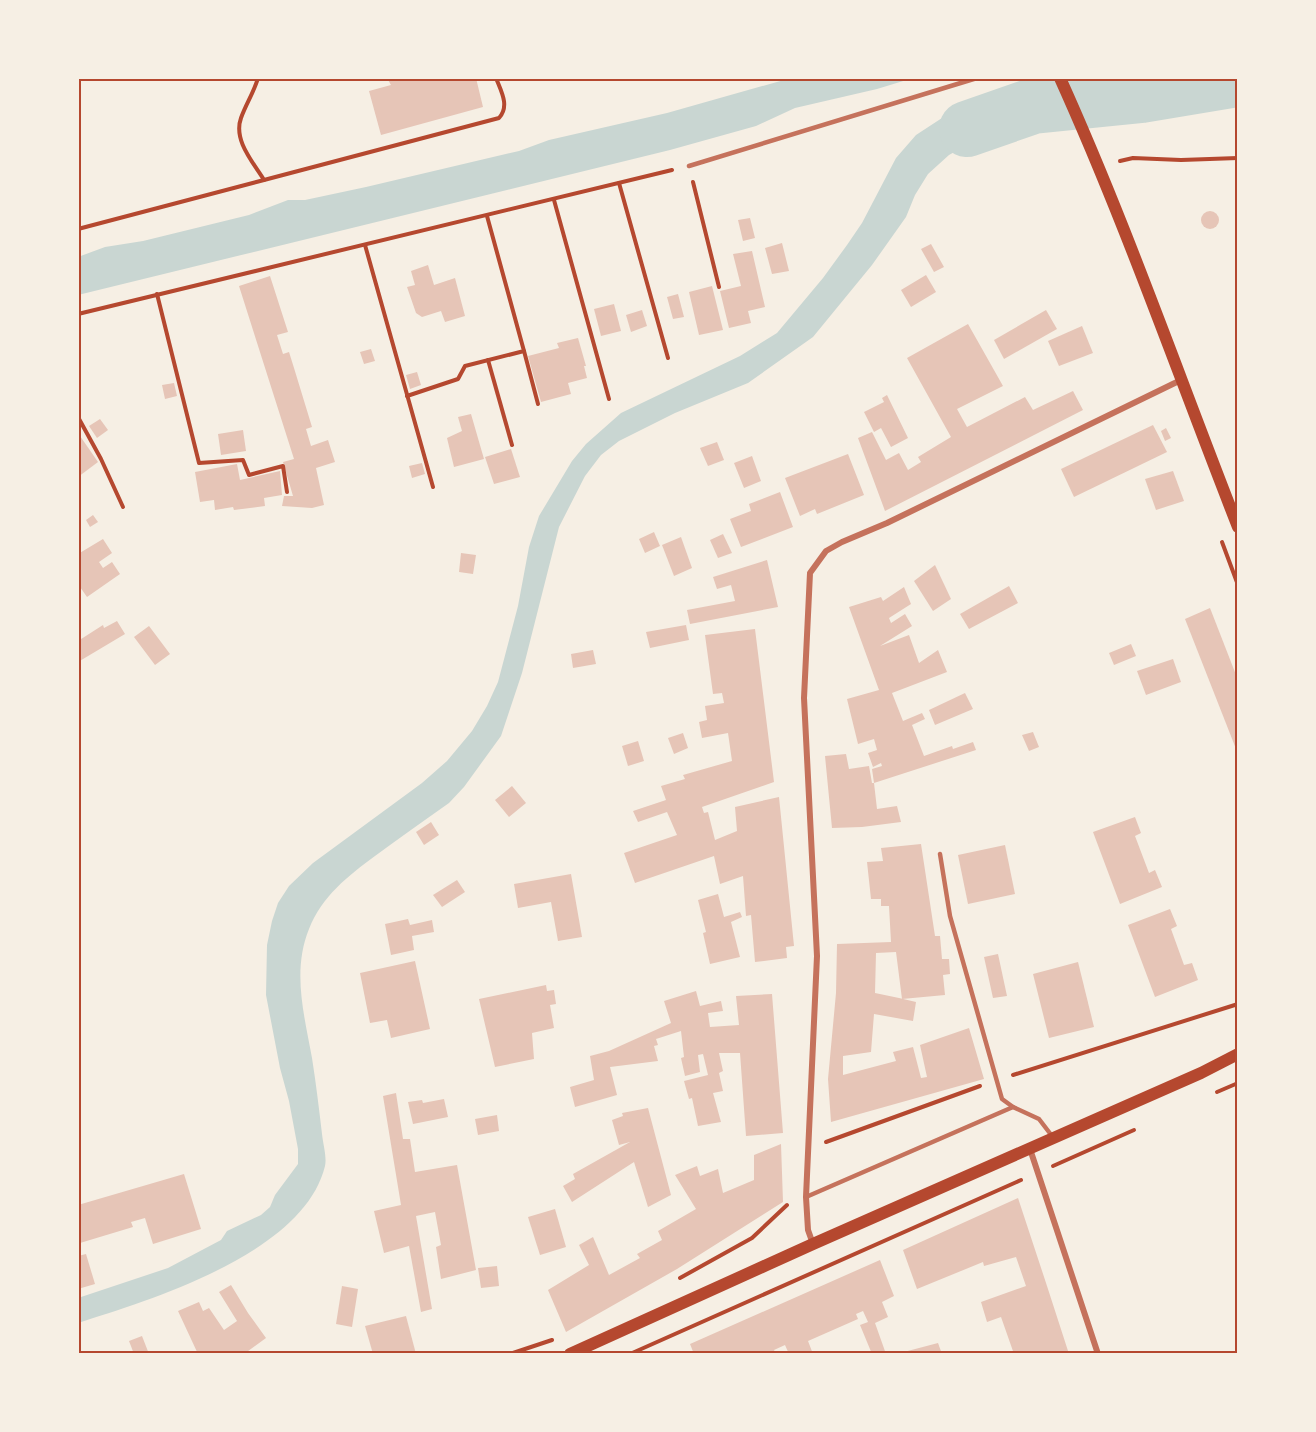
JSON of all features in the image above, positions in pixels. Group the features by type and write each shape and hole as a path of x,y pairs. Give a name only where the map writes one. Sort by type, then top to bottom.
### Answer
{"main road":[{"path":"1060,78 1082,126 1238,527"},
{"path":"570,1354 1201,1073 1238,1054"}],"street":[{"path":"813,1244 808,1230 806,1197 818,956 804,698 810,573 826,551 842,542 887,523 1181,380"},
{"path":"1030,1148 1098,1354"}],"lane":[{"path":"689,166 977,78"},
{"path":"940,854 950,916 1002,1099 1013,1107 1039,1119 1054,1138"},
{"path":"806,1197 1013,1107"}],"path":[{"path":"258,78 238,131 247,153 264,180"},
{"path":"78,229 499,118 504,112 505,104 496,78"},
{"path":"1119,161 1133,158 1181,160 1238,158"},
{"path":"78,314 689,166 719,287"},
{"path":"619,183 669,358"},
{"path":"554,200 609,399"},
{"path":"487,216 538,404"},
{"path":"365,245 433,487"},
{"path":"157,294 199,463 243,460 249,475 283,466 287,492"},
{"path":"407,396 458,379 465,366 524,351"},
{"path":"488,360 512,446"},
{"path":"78,417 123,507"},
{"path":"630,1354 1039,1172"},
{"path":"677,1279 752,1238 787,1206 787,1194"},
{"path":"510,1354 558,1338"}],"shaded area":[{"path":"791,78 913,78 795,108 756,126 670,150 78,295 78,257 105,247 143,241 249,215 288,200 305,200 519,151 549,140 667,113"},
{"path":"1164,78 1238,78 1238,96 1108,117 1095,85"},
{"path":"1031,87 1048,124 999,139 965,146 949,155 928,174 915,195 906,217 872,265 813,337 748,383 675,413 619,441 601,455 585,476 559,527 522,673 501,736 464,787 449,803 346,879 321,906 309,929 301,961 301,993 326,1159 311,1197 288,1224 257,1248 222,1268 145,1301 78,1323 78,1298 168,1268 221,1240 227,1231 261,1215 270,1207 275,1195 298,1164 298,1149 289,1101 266,995 267,945 278,903 289,886 313,863 422,783 447,761 472,731 498,682 518,606 529,547 539,516 572,461 586,444 621,413 740,356 777,333 847,245 862,223 896,158 916,135 942,118 970,112"}],"pier":[{"path":"1030,84 1034,85 1051,122 1050,126"}],"building":[{"path":"387,78 476,78 483,107 381,135 369,91 391,85"},
{"path":"1206,211 1214,211 1219,216 1217,227 1206,229 1201,224 1201,216"},
{"path":"750,218 755,238 743,241 738,220"},
{"path":"782,243 789,271 772,274 765,248"},
{"path":"931,244 944,267 934,272 921,249"},
{"path":"752,251 765,307 748,311 751,323 729,328 720,291 741,286 733,254"},
{"path":"428,265 434,285 455,278 465,316 445,322 441,311 422,317 416,313 407,287 415,285 411,271"},
{"path":"926,275 936,292 911,307 901,290"},
{"path":"270,276 288,332 277,335 283,354 289,352 294,368 312,427 306,429 311,446 328,440 335,462 316,468 324,505 312,508 282,506 284,496 293,496 283,462 294,459 239,286"},
{"path":"712,286 723,330 699,335 689,292"},
{"path":"678,294 684,317 673,319 667,297"},
{"path":"614,304 621,331 601,336 594,309"},
{"path":"642,310 647,326 631,332 626,315"},
{"path":"1046,310 1057,329 1004,359 994,340"},
{"path":"968,324 1003,386 957,409 967,427 1025,397 1033,410 1073,391 1083,410 885,511 858,438 872,432 886,460 899,453 908,470 921,462 918,457 951,437 907,358"},
{"path":"1082,326 1093,353 1059,366 1048,341"},
{"path":"578,338 587,378 568,383 571,394 541,402 528,356 559,348 557,343"},
{"path":"371,349 375,361 364,364 360,352"},
{"path":"417,372 421,385 410,389 406,375"},
{"path":"174,383 177,396 165,399 162,385"},
{"path":"887,395 908,438 891,447 881,428 874,432 864,412 884,402 882,398"},
{"path":"471,414 484,459 454,467 447,438 462,431 458,417"},
{"path":"100,419 108,430 97,438 89,426"},
{"path":"1153,425 1167,452 1074,497 1061,469"},
{"path":"1166,428 1171,438 1165,441 1161,431"},
{"path":"243,430 246,451 221,455 218,434"},
{"path":"78,433 98,462 78,477"},
{"path":"717,442 724,460 708,466 700,448"},
{"path":"511,449 520,477 494,484 485,457"},
{"path":"848,454 864,495 817,514 815,509 800,516 785,478"},
{"path":"752,456 761,481 744,488 734,463"},
{"path":"422,463 425,474 412,478 409,466"},
{"path":"237,464 240,480 280,471 282,495 264,498 265,506 234,510 233,507 215,510 214,500 200,502 195,472"},
{"path":"1173,471 1184,501 1156,510 1145,479"},
{"path":"780,492 793,527 741,547 730,519 751,511 749,504"},
{"path":"93,515 98,522 90,527 86,520"},
{"path":"654,532 660,546 645,553 639,539"},
{"path":"723,534 732,553 718,558 710,540"},
{"path":"681,537 692,568 674,576 662,545"},
{"path":"103,539 112,553 99,562 103,568 112,562 120,574 87,597 78,584 78,554"},
{"path":"461,553 476,555 473,574 459,572"},
{"path":"767,560 778,607 690,624 687,610 735,601 731,585 717,589 713,577"},
{"path":"935,565 951,599 933,611 914,581"},
{"path":"1009,586 1018,603 969,629 960,614"},
{"path":"904,587 911,604 889,618 891,623 905,614 912,626 880,646 909,635 919,663 938,650 947,672 892,693 903,721 922,713 925,719 912,725 924,756 952,746 953,749 973,742 976,750 874,783 872,769 882,766 881,763 873,767 868,753 877,750 874,739 858,744 847,699 879,690 849,607 881,597 883,601"},
{"path":"1210,608 1238,680 1238,754 1185,619"},
{"path":"117,621 125,634 78,662 78,641 103,625 104,628"},
{"path":"686,625 689,640 650,648 646,632"},
{"path":"149,626 170,654 155,665 134,637"},
{"path":"755,629 774,782 702,807 704,813 708,812 715,840 737,831 735,807 779,797 794,946 786,947 787,958 755,962 751,915 746,916 743,876 720,884 714,856 635,883 624,853 677,835 667,812 638,822 633,811 666,800 661,786 685,779 683,775 732,761 728,733 702,738 699,722 707,720 705,706 724,703 722,693 713,694 705,635"},
{"path":"1131,644 1136,656 1114,665 1109,653"},
{"path":"593,650 596,664 573,668 571,654"},
{"path":"1173,659 1181,682 1146,695 1137,671"},
{"path":"965,693 973,709 935,725 929,710"},
{"path":"1033,732 1039,747 1029,751 1022,735"},
{"path":"683,733 688,748 674,754 668,738"},
{"path":"638,741 644,761 628,766 622,746"},
{"path":"846,754 849,769 869,766 872,783 874,783 877,809 897,806 901,822 832,828 825,756"},
{"path":"512,786 526,803 509,817 495,800"},
{"path":"1135,817 1141,833 1135,836 1149,873 1155,870 1162,887 1120,904 1093,832"},
{"path":"431,822 439,835 424,845 416,832"},
{"path":"921,844 935,936 940,936 942,959 949,959 950,974 943,975 945,995 903,999 916,1002 913,1021 874,1014 871,1052 843,1056 843,1075 896,1061 893,1052 913,1047 921,1078 927,1077 920,1045 969,1028 984,1079 831,1122 828,1079 836,993 837,944 891,942 889,906 881,906 881,899 871,899 867,862 883,861 881,848","holes":["896,952 902,999 875,993 876,953"]},
{"path":"1005,845 1015,894 968,904 958,855"},
{"path":"571,874 582,937 558,941 551,902 518,908 514,884"},
{"path":"457,880 465,892 442,907 433,895"},
{"path":"718,894 724,917 740,912 742,917 731,922 740,957 710,964 703,933 706,932 698,900"},
{"path":"1170,909 1177,926 1171,929 1184,965 1192,963 1198,980 1155,997 1128,925"},
{"path":"408,919 410,925 432,920 434,932 412,936 414,950 391,955 385,924"},
{"path":"998,954 1007,996 993,998 984,957"},
{"path":"415,961 430,1029 391,1038 387,1020 370,1023 360,973"},
{"path":"1078,962 1094,1027 1049,1038 1033,974"},
{"path":"546,985 547,991 554,990 556,1004 550,1005 554,1028 532,1033 534,1059 495,1067 479,999"},
{"path":"696,991 700,1006 721,1001 723,1011 708,1013 710,1027 739,1025 736,996 772,994 783,1133 746,1136 740,1053 719,1053 723,1071 719,1073 723,1091 713,1093 721,1122 698,1126 692,1098 689,1099 684,1081 708,1075 703,1054 698,1055 700,1072 685,1076 681,1058 684,1057 681,1031 656,1039 658,1045 654,1046 658,1061 610,1067 617,1095 575,1107 570,1087 594,1080 590,1056 609,1051 671,1023 664,1001"},
{"path":"396,1093 403,1139 410,1139 415,1172 457,1165 476,1270 441,1279 436,1247 441,1245 435,1212 416,1216 432,1309 421,1312 409,1246 384,1253 374,1211 401,1205 383,1096"},
{"path":"444,1099 448,1117 413,1124 408,1102 422,1100 423,1103"},
{"path":"648,1108 671,1195 648,1207 634,1162 572,1202 563,1186 575,1179 573,1174 630,1142 619,1145 612,1120 623,1116 622,1113"},
{"path":"497,1115 499,1131 478,1135 475,1119"},
{"path":"781,1144 783,1202 677,1269 566,1332 548,1290 589,1265 579,1245 593,1237 609,1275 640,1258 637,1254 662,1240 658,1231 696,1209 675,1175 697,1166 700,1176 718,1169 723,1193 754,1180 754,1155"},
{"path":"184,1174 201,1229 153,1244 145,1218 131,1222 133,1227 80,1243 78,1205"},
{"path":"1018,1198 1069,1354 1014,1354 1001,1317 987,1322 981,1302 1026,1286 1016,1257 984,1266 983,1262 917,1289 903,1250"},
{"path":"555,1209 566,1247 540,1255 528,1217"},
{"path":"86,1254 95,1284 78,1289 78,1256"},
{"path":"880,1260 894,1296 882,1302 888,1317 875,1323 886,1354 872,1354 860,1325 868,1322 863,1311 856,1314 858,1319 808,1341 813,1354 789,1354 785,1345 774,1350 776,1354 694,1354 690,1344"},
{"path":"497,1266 499,1286 481,1288 478,1268"},
{"path":"231,1285 266,1338 244,1354 198,1354 178,1311 199,1302 203,1311 209,1308 224,1330 237,1321 219,1292"},
{"path":"342,1286 358,1289 352,1327 336,1324"},
{"path":"406,1316 416,1354 373,1354 365,1326"},
{"path":"142,1336 149,1354 134,1354 129,1341"},
{"path":"938,1343 942,1354 900,1354 900,1353"}],"waterway":[{"path":"967,129 1033,106 1142,95 1238,79"}]}
